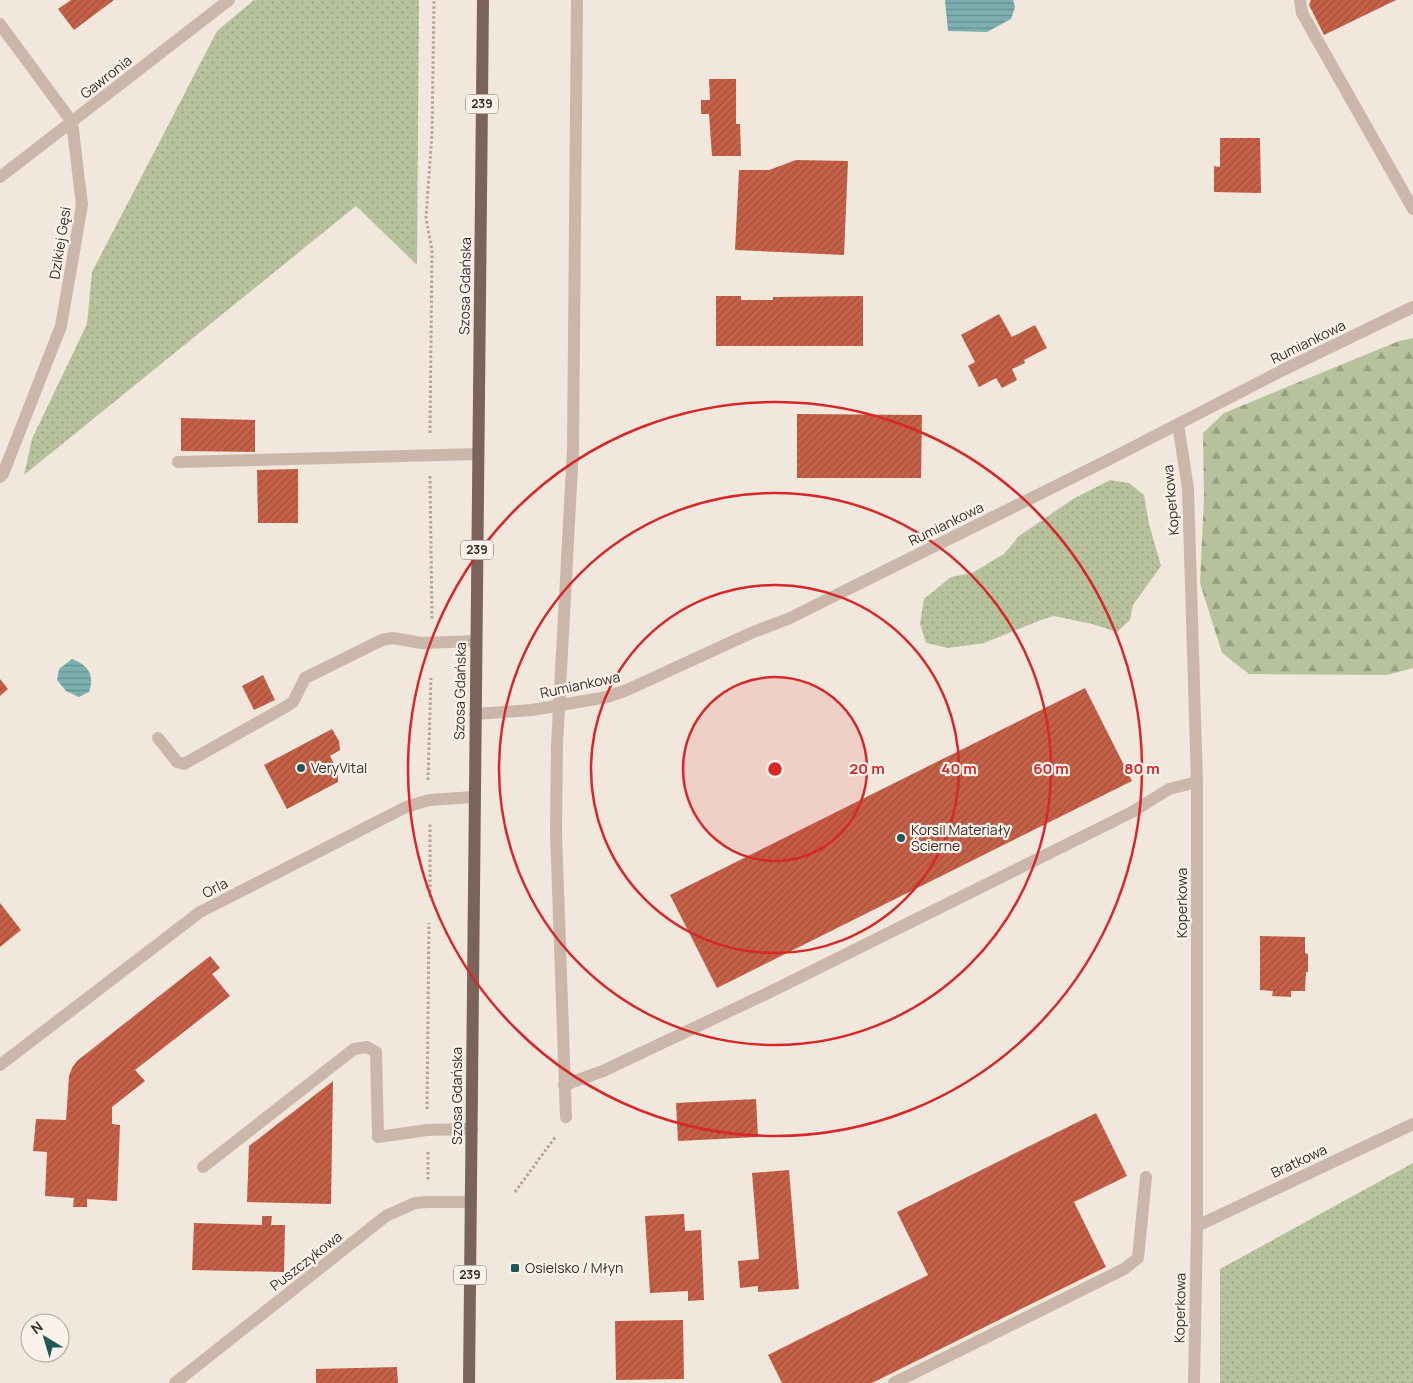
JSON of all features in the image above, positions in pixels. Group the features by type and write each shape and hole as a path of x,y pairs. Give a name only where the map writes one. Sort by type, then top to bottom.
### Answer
{"main road":[{"name":"Szosa Gdańska","path":"469,1383 483,0"}],"street":[{"name":"Gawronia","path":"0,177 229,0"},
{"path":"566,1117 556,832 557,745 573,449 577,0"},
{"path":"1300,0 1302,13 1413,208"},
{"name":"Dzikiej Gęsi","path":"0,24 72,122 82,205 61,326 3,474 0,477"},
{"name":"Rumiankowa","path":"475,714 505,713 560,706 607,697 628,690 752,633 790,618 1110,459 1281,371 1413,307"},
{"name":"Koperkowa","path":"1178,424 1188,489 1197,782 1197,1226 1194,1383"},
{"path":"178,462 478,454"},
{"path":"158,738 177,762 184,764 287,706 296,696 301,683 311,674 382,640 393,638 421,643 476,641"},
{"path":"564,1086 603,1071 770,992 1132,812 1169,789 1197,782"},
{"name":"Orla","path":"0,1065 200,912 406,807 429,800 474,797"},
{"path":"203,1168 354,1048 367,1047 376,1052 378,1137 428,1130 472,1129"},
{"name":"Bratkowa","path":"1197,1226 1413,1124"},
{"path":"894,1383 1124,1269 1138,1258 1146,1177"},
{"name":"Puszczykowa","path":"175,1383 386,1216 415,1204 428,1202 471,1202"}],"path":[{"path":"430,437 432,250 426,217 432,134 434,0"},
{"path":"430,474 432,628"},
{"path":"428,783 431,678"},
{"path":"430,817 430,897"},
{"path":"427,1117 429,924"},
{"path":"516,1192 563,1126 566,1117"},
{"path":"428,1150 428,1185"}],"green space":[{"path":"254,0 419,0 417,265 356,206 24,475 32,439 87,324 92,272 217,31"},
{"path":"1413,338 1413,668 1387,675 1249,674 1222,653 1200,583 1204,497 1203,433 1224,413 1399,341"},
{"path":"1110,480 1129,483 1144,495 1149,524 1161,566 1133,605 1130,620 1117,632 1092,624 1054,616 984,643 948,648 926,643 920,624 924,599 951,577 972,573 1004,554 1019,536 1073,499"},
{"path":"1413,1163 1413,1383 1220,1383 1220,1269"}],"water":[{"path":"945,0 1013,0 1015,7 1011,19 987,32 948,31"},
{"path":"72,659 78,661 89,671 91,681 89,692 79,697 66,691 57,680 59,669"}],"building":[{"path":"71,0 114,0 74,30 58,9"},
{"path":"1311,0 1396,0 1324,35 1309,5"},
{"path":"709,79 736,79 736,124 740,124 741,156 712,156 709,114 701,114 701,100 710,100"},
{"path":"1220,138 1260,138 1261,193 1214,192 1214,166 1220,167"},
{"path":"796,160 848,161 844,255 735,250 739,170 769,170"},
{"path":"716,296 741,296 741,300 773,300 773,297 863,296 863,346 716,346"},
{"path":"999,314 1012,337 1035,325 1047,348 1024,360 1025,363 1012,369 1017,380 1002,388 996,378 979,387 968,366 975,362 961,335"},
{"path":"797,414 922,415 921,478 797,478"},
{"path":"181,418 255,420 255,452 181,451"},
{"path":"298,469 298,523 258,523 257,470"},
{"path":"263,675 275,700 254,710 242,686"},
{"path":"0,679 8,689 0,696"},
{"name":"Korsil Materiały Ścierne","path":"1085,688 1132,781 717,988 670,895"},
{"name":"VeryVital","path":"332,729 339,741 340,750 330,756 338,771 338,782 287,809 264,765"},
{"path":"0,903 21,930 0,947"},
{"path":"1260,936 1305,937 1305,953 1308,954 1308,972 1306,972 1305,991 1291,991 1291,997 1272,996 1273,991 1260,990"},
{"path":"210,956 220,968 212,974 230,996 135,1070 145,1081 112,1107 112,1124 120,1125 117,1201 87,1199 87,1207 73,1207 74,1198 45,1196 47,1152 33,1151 36,1119 66,1120 69,1076 77,1061"},
{"path":"333,1081 331,1204 247,1202 249,1146"},
{"path":"756,1099 758,1137 678,1141 676,1103"},
{"path":"1096,1113 1127,1176 1074,1202 1106,1267 872,1383 782,1383 768,1355 928,1275 897,1212"},
{"path":"789,1170 799,1289 758,1292 758,1286 740,1288 738,1261 759,1259 752,1173"},
{"path":"684,1214 685,1231 701,1230 704,1300 688,1301 688,1291 650,1293 645,1216"},
{"path":"262,1216 272,1216 271,1225 285,1225 284,1272 192,1270 194,1223 262,1225"},
{"path":"683,1320 684,1379 616,1380 615,1321"},
{"path":"397,1367 398,1383 316,1383 316,1369"}],"place":[{"name":"VeryVital","path":"301,768"},
{"name":"Korsil Materiały Ścierne","path":"901,838"},
{"name":"Osielsko / Młyn","path":"515,1268"}]}
